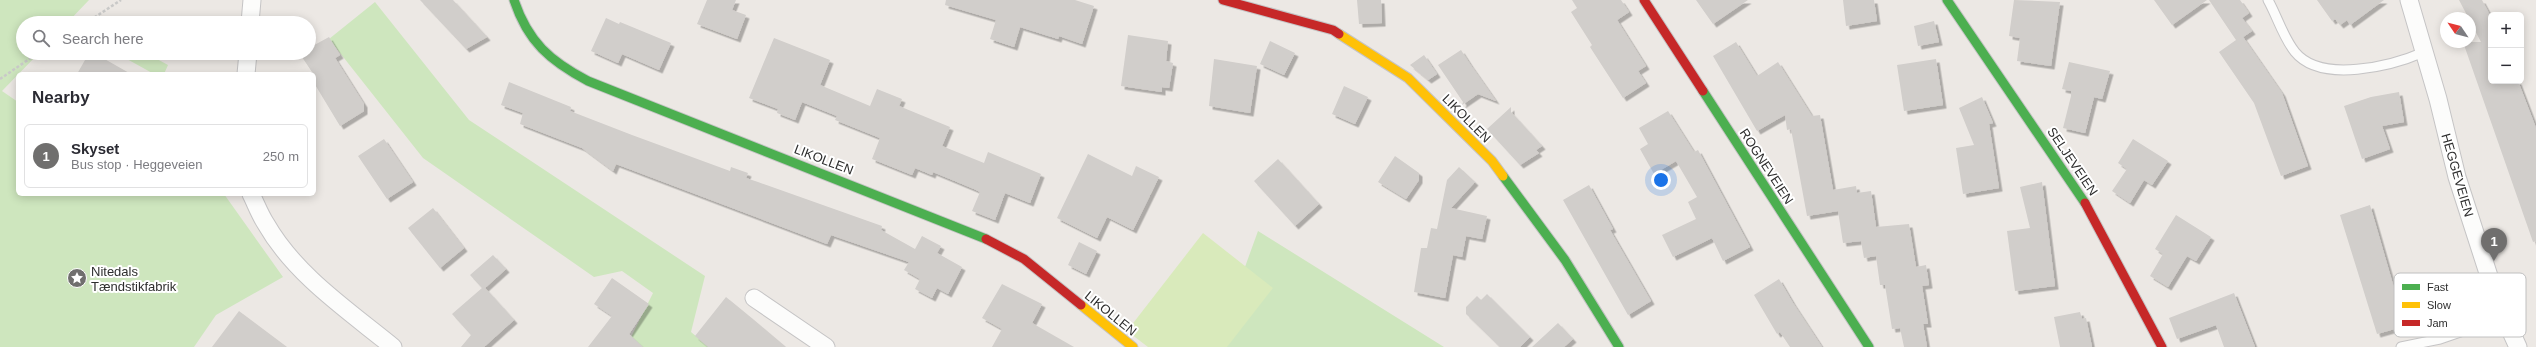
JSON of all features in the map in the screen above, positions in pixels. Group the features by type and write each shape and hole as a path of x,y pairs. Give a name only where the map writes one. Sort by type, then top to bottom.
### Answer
{"street":[{"path":"251,16 252,0"},
{"name":"LIKOLLEN","path":"514,0 522,22 534,42 547,56 566,70 604,89 973,232 1024,259 1133,347"},
{"name":"LIKOLLEN","path":"1223,0 1332,30 1408,78 1492,161 1565,260 1619,347"},
{"name":"ROGNEVEIEN","path":"1644,0 1869,347"},
{"name":"SELJEVEIEN","path":"1947,0 2070,179 2107,240 2162,347"},
{"name":"HEGGEVEIEN","path":"2408,0 2424,52 2450,155 2489,273"},
{"path":"246,72 247,60"},
{"path":"252,196 266,225 296,263 331,296 394,347"},
{"path":"754,298 826,347"},
{"name":"HEGGEVEIEN","path":"2513,337 2518,347"}],"lane":[{"path":"2268,0 2294,51 2302,59 2320,67 2335,70 2360,68 2400,62 2424,52"},
{"path":"2401,347 2446,337"}],"path":[{"path":"97,16 121,0"},
{"path":"0,79 28,60"}],"green space":[{"path":"0,0 89,0 74,16 16,16 16,60 32,60 20,72 16,72 16,77 2,91 16,101 16,196 225,196 283,277 216,315 194,347 0,347"},
{"path":"375,2 469,120 705,276 691,332 709,347 637,347 629,341 653,293 622,271 594,277 423,158 329,39"},
{"path":"129,60 159,60 168,65 165,72 150,72"},
{"path":"1258,231 1444,347 1216,347"},
{"path":"1203,233 1273,288 1227,347 1148,347 1127,331"}],"building":[{"path":"420,0 453,0 487,37 466,49"},
{"path":"707,0 736,0 732,10 746,15 737,39 697,24"},
{"path":"946,0 1075,0 1094,6 1082,44 1059,36 1058,39 1020,27 1014,47 990,39 996,20 945,5"},
{"path":"1357,0 1381,0 1382,23 1359,24"},
{"path":"1572,0 1621,0 1629,12 1617,20 1646,66 1638,71 1646,83 1623,98 1590,47 1592,45 1571,12 1577,8"},
{"path":"1696,0 1748,0 1713,24"},
{"path":"1843,0 1874,0 1877,21 1846,26"},
{"path":"2014,0 2060,2 2051,66 2017,61 2020,38 2009,36"},
{"path":"2154,0 2207,0 2172,25"},
{"path":"2209,0 2240,0 2249,13 2242,18 2252,31 2243,37 2282,93 2308,166 2281,176 2254,103 2219,52 2236,40"},
{"path":"2317,0 2384,0 2350,25 2347,20 2340,25 2335,19 2332,21"},
{"path":"2459,0 2482,0 2488,12 2488,84 2519,84 2536,128 2536,241 2533,242 2465,48 2476,48 2476,42 2481,42 2476,32 2476,12 2465,12"},
{"path":"606,18 619,24 620,22 671,43 659,70 622,54 618,63 591,51"},
{"path":"1934,21 1939,42 1918,46 1914,26"},
{"path":"1128,35 1168,41 1166,61 1173,63 1169,88 1162,87 1162,92 1121,86"},
{"path":"329,37 340,55 335,58 364,104 364,111 340,126 316,86 316,72 312,72 304,60 316,60 316,44"},
{"path":"774,38 830,60 820,85 870,106 877,89 902,99 899,106 950,127 942,146 984,163 988,152 1041,174 1030,203 1005,193 995,220 972,211 980,192 974,189 933,172 932,175 915,168 912,175 872,159 880,138 835,120 837,116 802,102 795,120 777,113 778,109 749,98"},
{"path":"1270,41 1295,53 1284,75 1260,64"},
{"path":"1736,42 1757,76 1778,62 1812,116 1820,115 1833,190 1856,186 1857,193 1871,191 1876,227 1909,224 1916,267 1926,265 1929,285 1922,286 1928,324 1923,324 1927,347 1904,347 1900,328 1892,329 1885,285 1880,285 1876,256 1864,258 1861,241 1843,243 1838,211 1807,216 1791,129 1787,130 1785,115 1757,131 1713,56"},
{"path":"1461,50 1496,101 1478,94 1462,105 1463,102 1438,65"},
{"path":"1424,55 1437,74 1428,80 1410,65"},
{"path":"1214,59 1257,66 1250,113 1209,106"},
{"path":"1936,59 1943,105 1904,111 1897,65"},
{"path":"85,60 106,60 127,72 78,72"},
{"path":"2069,62 2110,71 2102,99 2094,97 2085,133 2063,128 2071,96 2071,91 2062,89"},
{"path":"509,82 571,107 570,111 632,135 730,171 731,167 748,173 746,178 882,226 881,230 915,249 922,236 941,246 937,253 962,267 948,294 937,288 932,298 915,289 920,279 904,270 909,262 831,235 827,244 616,164 613,171 582,148 520,124 523,113 501,105"},
{"path":"1344,86 1368,97 1355,124 1332,114"},
{"path":"2399,92 2404,122 2382,126 2390,149 2362,159 2344,106 2371,97"},
{"path":"1982,97 1993,123 1989,124 1999,188 1963,194 1956,148 1974,145 1959,108"},
{"path":"1511,107 1511,112 1542,146 1536,150 1539,153 1520,165 1487,129"},
{"path":"1668,111 1694,152 1698,150 1750,247 1723,261 1712,238 1673,257 1662,235 1696,219 1688,202 1697,197 1676,161 1654,174 1640,149 1648,144 1639,128"},
{"path":"384,139 413,182 387,199 358,156"},
{"path":"2133,139 2168,161 2152,185 2144,180 2130,203 2112,191 2127,169 2118,163"},
{"path":"1088,154 1132,176 1136,166 1159,177 1133,230 1107,217 1097,238 1057,218"},
{"path":"1395,156 1419,173 1419,180 1406,199 1378,182"},
{"path":"1278,159 1319,204 1295,226 1254,181"},
{"path":"1459,167 1475,182 1451,208 1487,216 1482,239 1466,236 1462,257 1453,255 1445,298 1414,292 1421,248 1427,248 1431,228 1437,229 1447,180"},
{"path":"2042,182 2055,286 2015,291 2007,231 2030,228 2020,187"},
{"path":"1589,185 1613,229 1610,230 1651,301 1628,315 1563,200"},
{"path":"2370,205 2394,288 2394,329 2377,334 2340,215"},
{"path":"433,208 464,248 440,268 408,228"},
{"path":"2176,215 2211,237 2196,261 2187,256 2168,287 2150,276 2163,254 2155,249"},
{"path":"1079,242 1097,251 1086,274 1068,265"},
{"path":"493,255 506,269 485,288 514,320 484,347 461,347 471,335 452,314 482,288 470,275"},
{"path":"612,278 649,304 629,334 643,347 588,347 612,316 594,304"},
{"path":"1779,279 1822,347 1790,347 1780,332 1777,334 1754,295"},
{"path":"1002,284 1042,304 1032,323 1074,347 992,347 1002,329 982,318"},
{"path":"2234,293 2255,347 2224,347 2216,325 2177,339 2169,318"},
{"path":"1487,294 1530,337 1520,347 1500,347 1466,314 1466,307 1477,296 1481,300"},
{"path":"726,297 786,347 708,347 695,336"},
{"path":"239,311 287,347 212,347"},
{"path":"2080,312 2082,319 2086,318 2092,347 2060,347 2054,317"},
{"path":"1558,323 1573,339 1564,347 1532,347"}],"traffic: fast":[{"path":"514,0 526,28 542,49 574,74 588,81 986,239"},
{"path":"1947,0 2085,203"},
{"path":"1703,91 1869,347"},
{"path":"1503,176 1565,260 1619,347"}],"traffic: slow":[{"path":"1339,34 1408,78 1492,161 1503,176"},
{"path":"1081,305 1133,347"}],"traffic: jam":[{"path":"1223,0 1333,30 1339,34"},
{"path":"1644,0 1703,91"},
{"path":"2085,203 2162,347"},
{"path":"986,239 1024,259 1081,305"}],"place":[{"name":"Skyset","path":"2494,261"},
{"name":"Nitedals Tændstikfabrik","path":"77,278"}]}
